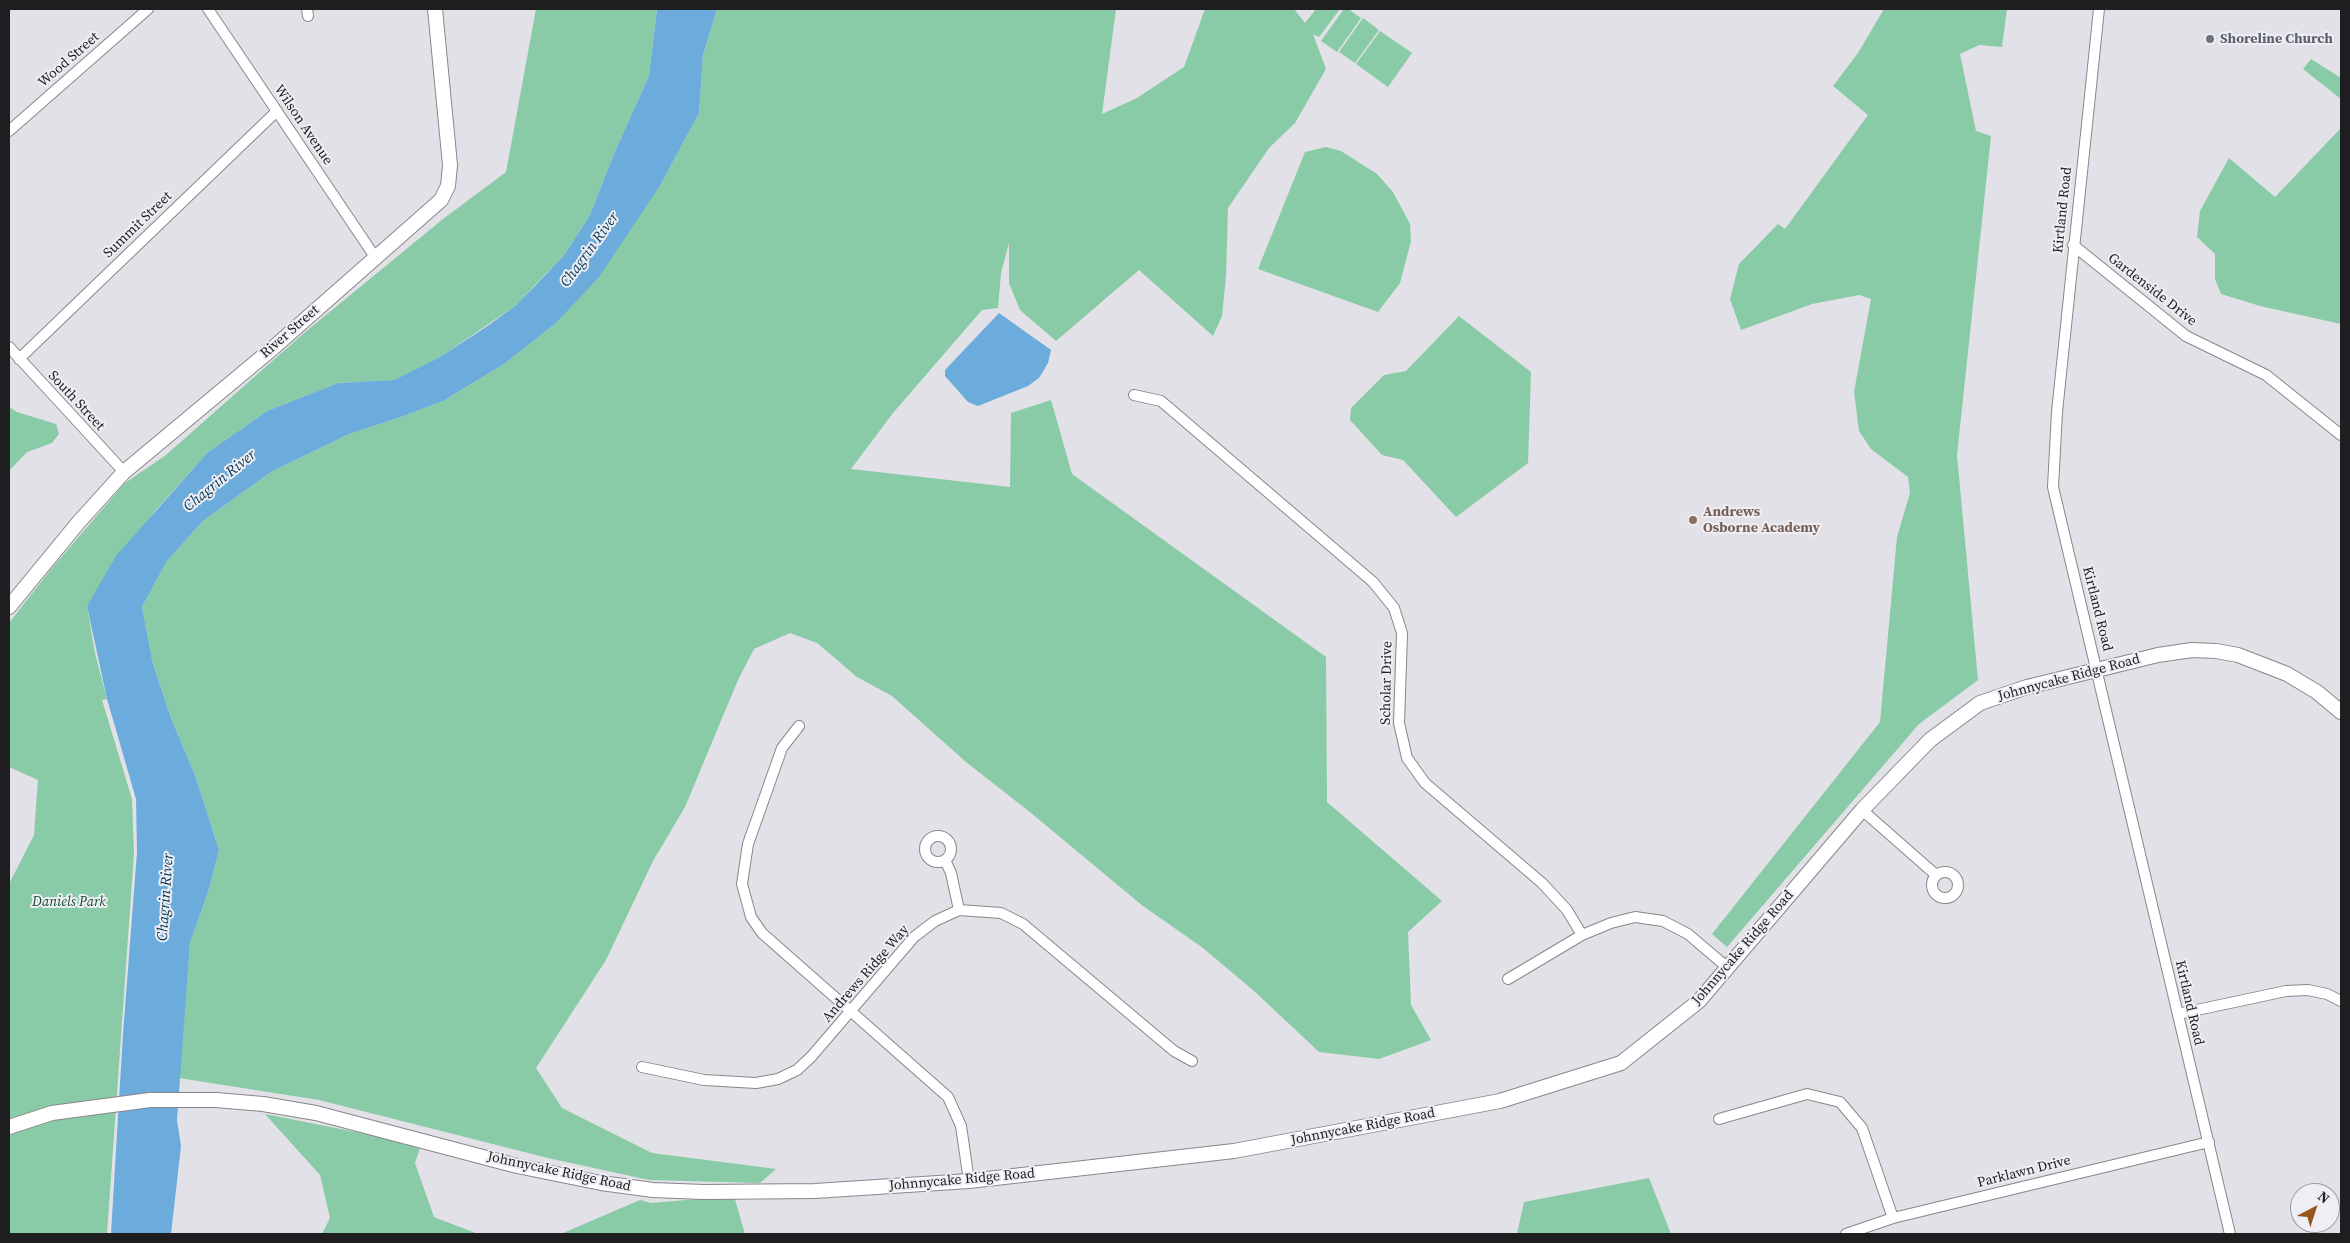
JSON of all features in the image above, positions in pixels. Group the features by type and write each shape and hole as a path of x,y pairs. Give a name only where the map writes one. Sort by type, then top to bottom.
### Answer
{"main road":[{"name":"River Street","path":"9,607 83,516 124,472 273,348 441,200 448,186 450,165 435,9"},
{"name":"Johnnycake Ridge Road","path":"9,1126 52,1113 150,1100 216,1100 263,1104 316,1112 517,1166 601,1183 654,1190 757,1193 969,1181 1234,1151 1500,1101 1621,1063 1699,1001 1862,810 1930,740 1980,703 2027,687 2097,669 2158,654 2192,650 2216,651 2257,662 2287,674 2317,692 2341,712"}],"street":[{"name":"Wood Street","path":"9,131 148,9"},
{"name":"Wilson Avenue","path":"208,9 375,257"},
{"name":"Kirtland Road","path":"2099,9 2057,412 2053,487 2230,1234"},
{"name":"Summit Street","path":"19,359 277,111"},
{"name":"Gardenside Drive","path":"2074,245 2186,336 2266,376 2341,435"},
{"name":"South Street","path":"9,347 124,472"},
{"name":"Scholar Drive","path":"1134,395 1160,401 1373,582 1394,608 1402,632 1399,723 1407,758 1425,783 1542,883 1567,910 1582,934"},
{"path":"799,726 782,748 748,844 743,866 743,892 751,917 762,933 852,1010 948,1097 961,1126 969,1181"},
{"path":"1862,810 1936,875"},
{"path":"945,860 951,873 959,910 1001,913 1023,924 1174,1051 1192,1061"},
{"name":"Andrews Ridge Way","path":"642,1067 715,1082 756,1083 778,1079 797,1070 811,1057 914,937 935,922 959,910"},
{"path":"1508,979 1582,934 1610,922 1635,917 1663,921 1688,934 1728,968"},
{"path":"2178,1014 2293,991 2308,990 2327,994 2341,1001"},
{"path":"1719,1119 1806,1094 1840,1102 1862,1128 1893,1218"},
{"name":"Parklawn Drive","path":"1846,1234 1893,1218 2209,1142"}],"green space":[{"name":"Daniels Park","path":"536,9 657,9 649,76 616,149 589,217 564,255 515,306 440,357 394,380 338,383 267,411 207,453 155,511 87,606 95,653 107,699 102,700 132,799 134,853 107,1234 9,1234 9,884 34,835 38,780 9,767 9,623 52,568 125,483 166,455 304,333 443,219 506,172"},
{"path":"717,9 1116,9 1102,114 1137,98 1184,67 1205,9 1294,9 1305,23 1316,9 1340,9 1319,37 1313,34 1326,69 1295,123 1269,148 1228,208 1226,276 1222,316 1213,336 1139,270 1056,341 1020,310 1009,283 1009,243 1001,273 998,308 982,310 893,413 851,469 1010,487 1011,413 1051,400 1072,474 1326,657 1327,802 1442,901 1408,932 1411,1005 1431,1040 1379,1059 1319,1052 1254,991 1203,948 1143,906 966,762 892,696 857,677 817,643 790,633 754,649 738,680 685,807 653,861 606,960 536,1068 562,1108 652,1153 776,1169 760,1183 649,1180 548,1158 319,1100 179,1078 190,943 209,889 219,850 195,775 171,718 153,664 142,607 167,561 203,521 271,472 349,434 443,401 504,364 555,324 661,184 699,113 703,55"},
{"path":"1344,9 1348,9 1361,18 1337,52 1321,41"},
{"path":"1884,9 2007,9 2002,47 1979,45 1960,54 1976,131 1991,136 1957,455 1978,680 1919,724 1727,947 1712,934 1880,722 1897,537 1910,493 1908,477 1871,449 1859,431 1854,392 1871,299 1859,295 1812,304 1741,330 1730,299 1739,264 1778,224 1785,229 1868,115 1833,86 1858,53"},
{"path":"1363,18 1379,30 1355,63 1339,52"},
{"path":"1380,31 1412,53 1388,87 1356,64"},
{"path":"2311,59 2341,78 2341,99 2303,69"},
{"path":"2341,128 2341,324 2260,306 2221,294 2215,279 2215,254 2197,237 2200,211 2229,158 2275,197"},
{"path":"1326,147 1341,151 1377,174 1393,192 1410,224 1411,241 1400,283 1378,312 1258,269 1305,152"},
{"path":"1459,316 1531,372 1528,463 1456,517 1403,460 1382,455 1350,420 1351,408 1384,375 1406,371"},
{"path":"9,407 17,412 56,424 59,434 52,443 27,452 9,471"},
{"path":"265,1114 421,1145 415,1163 434,1217 478,1234 322,1234 330,1218 320,1175"},
{"path":"1649,1178 1671,1234 1517,1234 1524,1202"},
{"path":"734,1196 745,1234 556,1234 563,1233 640,1200 651,1203"}],"water":[{"name":"Chagrin River","path":"657,9 717,9 703,55 699,113 661,184 599,277 555,324 504,364 443,401 349,434 271,472 203,521 167,561 142,607 153,664 171,718 195,775 219,850 209,889 190,943 177,1120 181,1146 171,1234 111,1234 123,1034 137,852 136,799 107,699 87,606 116,556 207,453 267,411 338,383 394,380 440,357 515,306 535,286 564,255 589,217 616,149 649,76"},
{"path":"999,313 1051,350 1048,363 1039,378 1028,386 978,406 968,402 945,376 945,370"}],"place":[{"name":"Shoreline Church","path":"2210,39"},
{"name":"Andrews Osborne Academy","path":"1693,520"}]}
